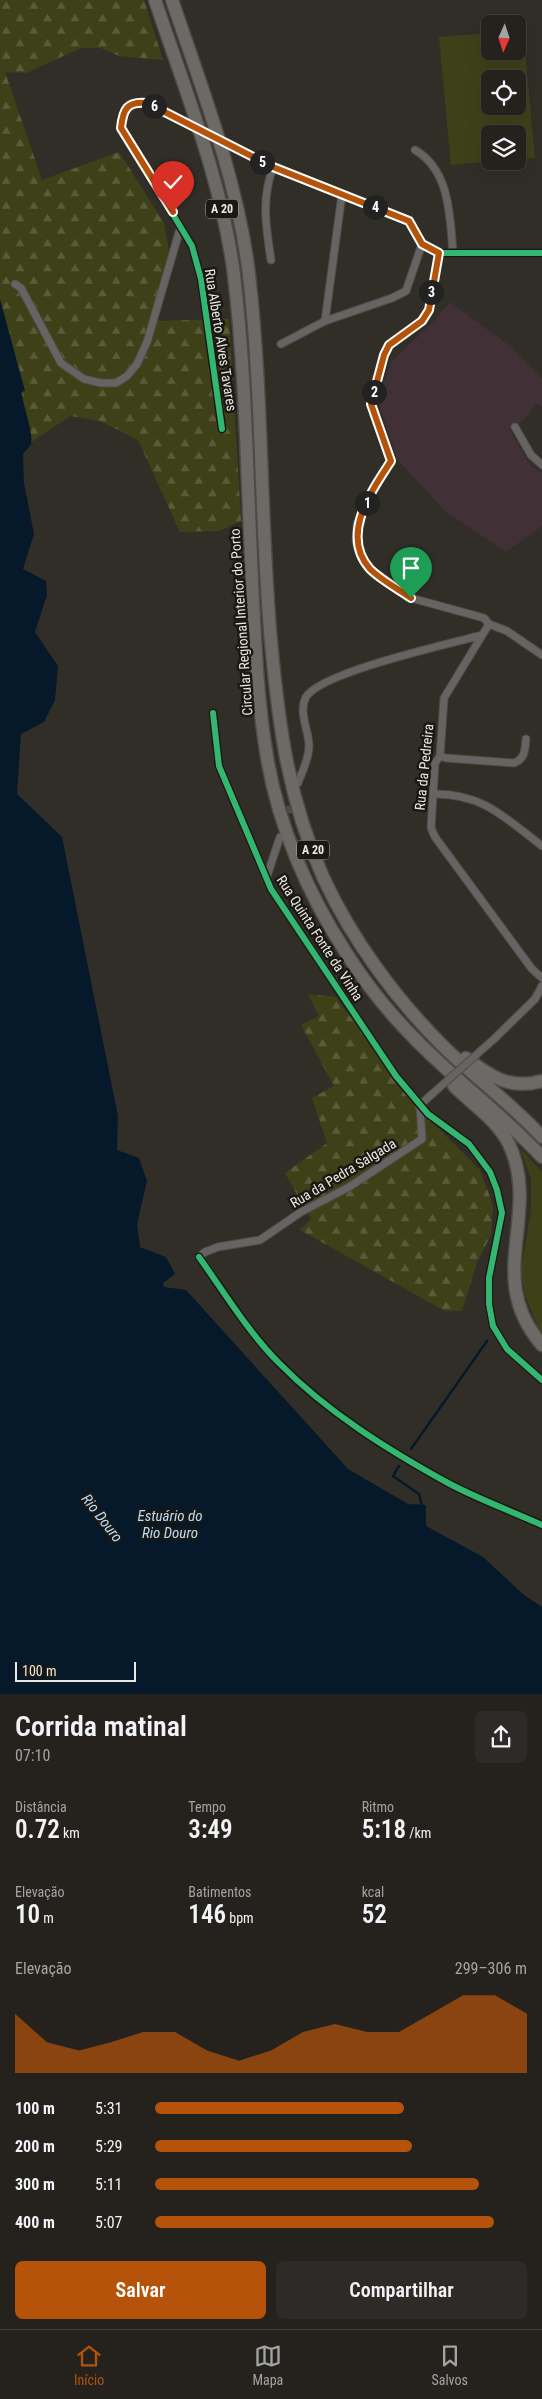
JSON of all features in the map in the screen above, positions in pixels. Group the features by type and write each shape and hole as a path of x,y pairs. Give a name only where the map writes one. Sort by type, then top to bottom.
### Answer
{"highway":[{"name":"Circular Regional Interior do Porto","path":"155,0 221,206 234,274 240,330 257,678 270,771 285,826 309,886 344,950 382,1003 416,1040 504,1119 542,1157"},
{"name":"Circular Regional Interior do Porto","path":"172,0 209,110 237,206 249,273 256,366 268,606 277,709 284,754 302,822 324,879 359,941 396,993 447,1049 542,1137"},
{"path":"427,1028 494,1077 511,1084 529,1085 542,1081"},
{"path":"416,1040 433,1066 493,1122 509,1144 519,1169 522,1189 514,1261 515,1286 521,1311 533,1334 542,1345"}],"street":[{"name":"Rua Alberto Alves Tavares","path":"222,429 201,279 192,246 180,229 173,212 121,128 122,115 128,107 136,102 147,103 273,167"},
{"path":"415,150 427,157 448,194 453,253"},
{"path":"271,260 264,207 267,184 273,167 409,221 422,244 439,253 542,253"},
{"path":"325,321 342,194"},
{"path":"15,284 21,288 61,363 84,379 101,383 116,383 128,376 137,364 147,342 180,229"},
{"path":"280,344 325,321 392,298 406,291 422,244"},
{"path":"439,253 429,310 422,321 389,345 384,355 371,404 391,461 376,484 358,524 356,541 361,556 371,570 411,598 484,618 489,624 506,631 542,654"},
{"path":"515,427 531,455 542,465"},
{"name":"Rua da Pedreira","path":"489,624 444,698 440,756 435,763 435,794 431,828 435,837 532,969 542,978"},
{"path":"298,783 309,746 304,706 306,697 316,688 382,662 482,635"},
{"name":"Rua Quinta Fonte da Vinha","path":"214,713 219,766 271,889 396,1076 428,1114 470,1144 490,1172 497,1190 502,1213 490,1278 489,1304 493,1326 507,1349 542,1380"},
{"path":"440,756 514,763 524,755 526,740"},
{"path":"435,794 454,794 486,804 542,846"},
{"path":"266,879 280,837"},
{"path":"420,1105 494,1039 535,999 542,986"},
{"name":"Rua da Pedra Salgada","path":"216,1281 199,1257 205,1252 218,1247 260,1240 301,1212 349,1187 422,1139 420,1105"}],"shaded area":[{"path":"450,302 510,346 542,379 542,407 537,403 520,424 509,429 531,466 542,472 542,526 506,552 446,512 397,459 379,404 379,396 391,362 436,319"}],"green space":[{"path":"0,0 144,0 163,60 119,56 101,48 81,48 26,73 5,72 42,180 119,152 164,223 170,257 155,321 229,319 241,521 218,531 180,532 138,440 100,421 70,416 30,443 22,393 0,320"},
{"path":"481,34 481,60 526,60 535,158 526,159 526,125 481,125 481,162 451,165 439,37"},
{"path":"308,994 336,997 412,1102 480,1170 493,1205 491,1235 477,1262 462,1311 445,1311 300,1230 311,1219 285,1173 327,1143 312,1098 334,1086 301,1025 319,1016"},
{"path":"520,1148 542,1172 542,1337 525,1295 521,1271 531,1210 531,1179"}],"water":[{"name":"Estuário do Rio Douro","path":"0,299 25,391 21,392 32,440 23,454 24,483 34,534 23,569 46,581 47,595 35,632 58,666 55,700 44,722 21,734 17,794 62,837 118,1116 117,1150 139,1158 147,1181 137,1224 140,1247 166,1257 175,1274 163,1283 164,1287 186,1290 348,1469 408,1504 426,1505 426,1526 483,1557 524,1595 542,1607 542,1694 0,1694"}],"waterway":[{"path":"411,1449 487,1341"},
{"path":"399,1466 393,1476 419,1494 422,1506"}],"tunnel":[{"path":"285,823 293,798"}],"cycle path":[{"path":"222,429 201,279 192,246 121,128 125,111 131,105 147,103 273,167 409,221 422,244 439,253 542,253"},
{"path":"213,713 219,766 271,889 396,1076 428,1114 469,1144 490,1172 497,1190 502,1213 489,1278 489,1304 493,1326 507,1349 542,1380"},
{"path":"199,1257 257,1338 279,1363 317,1398 359,1429 448,1483 542,1525"}],"route":[{"path":"173,212 131,148 121,128 122,115 128,107 136,102 147,103 273,167 409,221 422,244 439,253 429,310 422,321 389,345 384,355 371,404 391,461 376,484 358,524 356,541 361,556 371,570 411,598"}],"water label":[{"name":"Rio Douro","path":"102,1518"}]}
